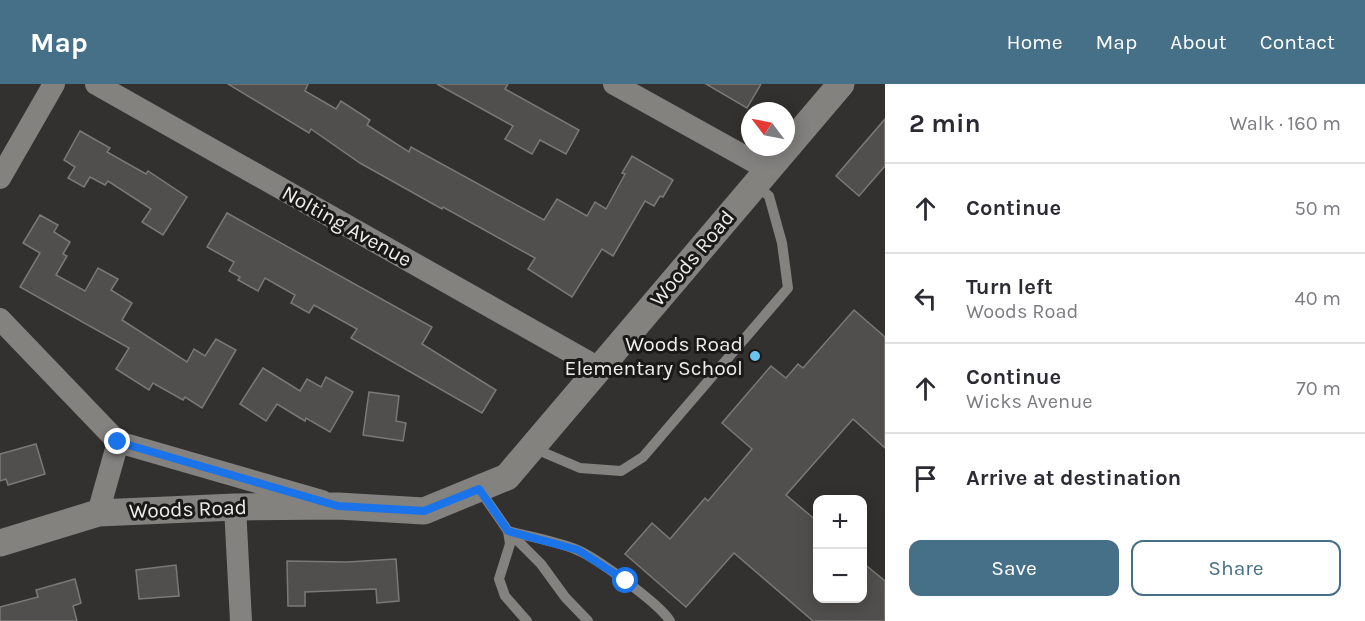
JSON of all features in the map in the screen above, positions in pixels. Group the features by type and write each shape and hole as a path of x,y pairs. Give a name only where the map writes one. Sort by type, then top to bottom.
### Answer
{"street":[{"path":"0,178 54,84"},
{"name":"Nolting Avenue","path":"96,84 599,369"},
{"path":"614,84 761,177"},
{"name":"Woods Road","path":"0,543 98,513 235,507 338,506 424,511 507,477 841,84"},
{"path":"0,319 118,442 338,506"},
{"path":"98,513 118,442"},
{"path":"235,507 241,621"}],"lane":[{"path":"532,447 580,468 621,471 643,457 788,288 782,243 769,196 761,177"},
{"path":"479,489 508,531 541,564 588,621"},
{"path":"508,531 510,544 499,579 505,596 527,621"},
{"path":"508,531 578,550 626,581 670,621"}],"building":[{"path":"228,84 308,84 305,91 336,109 341,101 370,120 367,125 409,152 411,147 544,220 557,199 587,216 595,202 606,209 632,156 673,180 663,197 660,196 654,206 645,201 613,256 602,249 572,297 528,269 535,258 360,163 311,129 309,133"},
{"path":"437,84 508,84 505,89 579,130 566,154 540,140 532,154 505,139 513,126"},
{"path":"706,84 761,84 750,102 741,102 741,104"},
{"path":"885,119 885,166 859,196 836,176"},
{"path":"80,131 110,148 107,152 146,174 148,171 187,197 163,235 142,222 151,209 108,181 105,185 90,177 84,187 68,178 75,167 64,160"},
{"path":"227,213 432,327 422,344 496,390 482,413 351,338 357,329 314,305 309,313 291,303 295,295 265,278 258,291 238,280 240,277 229,271 234,262 207,247"},
{"path":"40,215 58,225 54,232 70,242 63,254 67,256 56,275 85,291 98,268 118,279 111,290 132,303 122,320 187,362 194,349 205,356 216,339 236,350 202,408 185,397 183,400 153,383 149,390 116,369 129,348 20,287 40,253 23,243"},
{"path":"854,310 885,337 885,448 853,419 786,495 813,518 813,603 867,603 867,566 885,581 885,621 813,621 734,553 686,607 625,554 652,523 670,539 705,498 708,501 752,449 722,423 771,366 786,378 798,364 803,368"},
{"path":"263,368 300,391 307,379 321,387 326,377 353,392 330,432 306,418 305,421 277,404 266,421 240,404"},
{"path":"369,392 399,396 396,421 406,423 403,441 363,435"},
{"path":"36,444 45,474 8,485 6,479 0,481 0,454"},
{"path":"396,559 399,601 377,603 376,589 305,592 305,606 288,606 287,561 347,562"},
{"path":"176,565 179,596 139,599 136,570"},
{"path":"75,579 81,603 73,606 77,621 0,621 0,607 38,597 36,590"}],"place":[{"name":"Woods Road Elementary School","path":"755,356"}],"route":[{"path":"118,442 338,506 424,511 479,489 508,531 578,550 626,581"}]}
